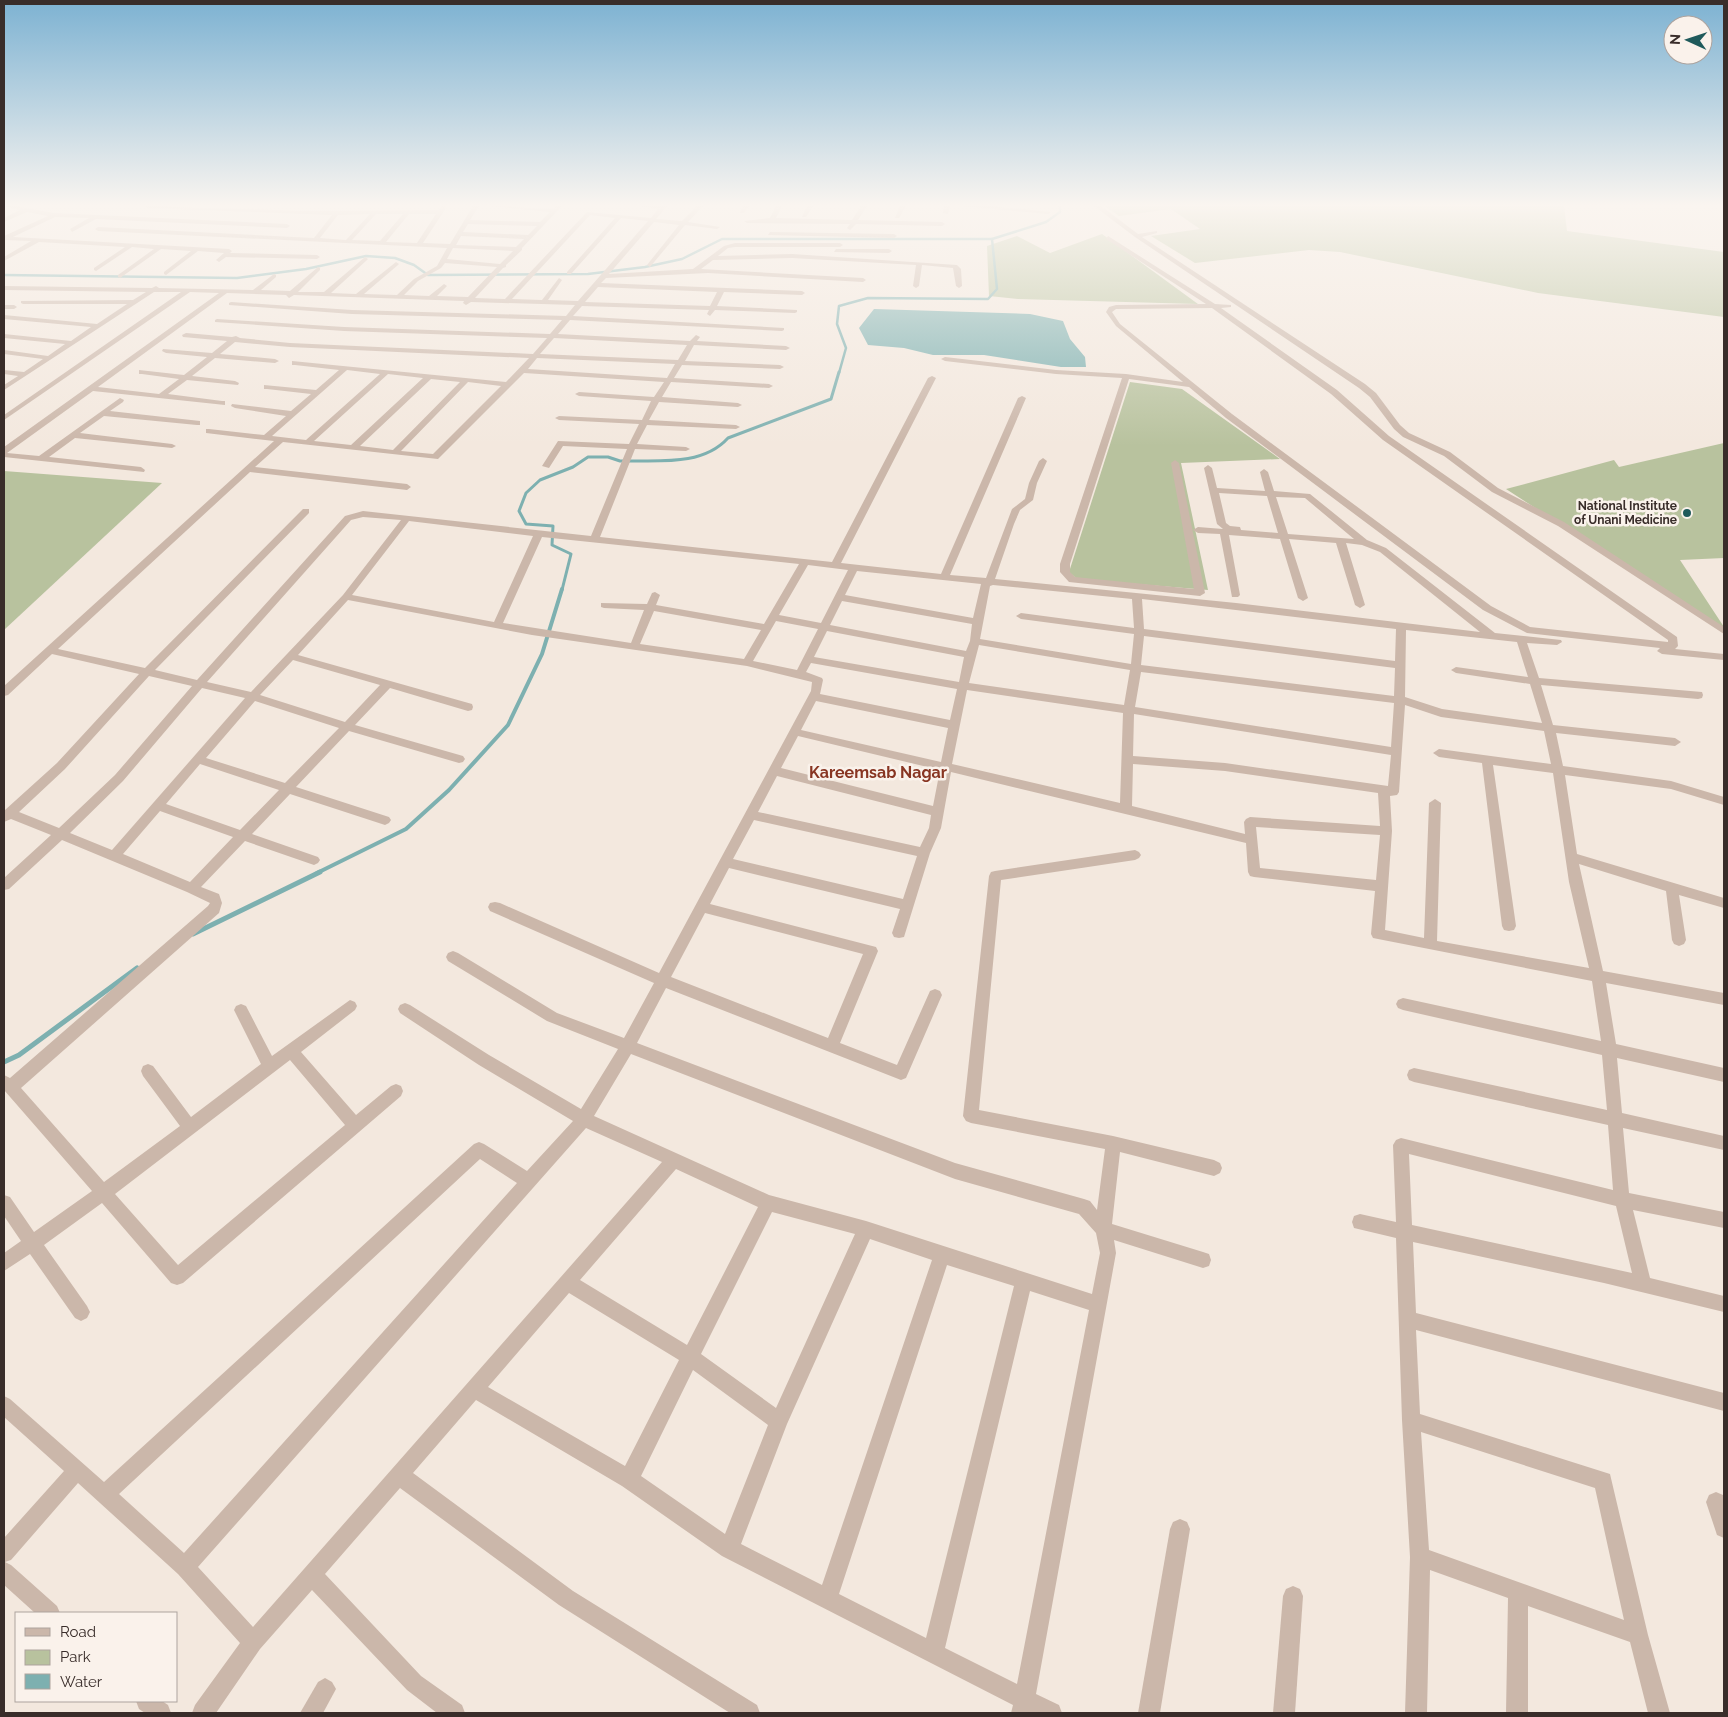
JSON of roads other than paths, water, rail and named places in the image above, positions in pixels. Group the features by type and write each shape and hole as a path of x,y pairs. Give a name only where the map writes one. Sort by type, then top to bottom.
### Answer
{"street":[{"path":"4,388 158,286"},
{"path":"255,292 262,286"},
{"path":"248,329 276,308 300,286"},
{"path":"325,295 335,286"},
{"path":"357,296 369,286"},
{"path":"398,298 410,286"},
{"path":"430,299 444,286"},
{"path":"425,342 483,286"},
{"path":"506,302 521,286"},
{"path":"543,303 555,286"},
{"path":"209,431 435,457 522,371 597,286"},
{"path":"602,286 802,292"},
{"path":"1183,286 1215,307 1334,392 1386,438 1673,639 1673,646 1527,630 1487,608 1229,416 1118,326 1109,310 1116,307 1215,307 1229,306"},
{"path":"1212,286 1362,386 1373,395 1397,427 1406,435 1447,454 1495,490 1560,524 1724,631"},
{"path":"4,315 45,287"},
{"path":"4,288 45,287 226,291 795,311"},
{"path":"594,540 632,446 644,422 679,362 704,325 722,289"},
{"path":"4,418 190,290"},
{"path":"4,451 226,291"},
{"path":"22,302 134,302"},
{"path":"231,304 276,308 450,316 569,318 782,329"},
{"path":"4,307 14,307"},
{"path":"4,315 99,326"},
{"path":"217,321 535,355 780,367"},
{"path":"186,335 290,345 425,342 553,336 786,348"},
{"path":"161,396 241,335"},
{"path":"4,336 73,343"},
{"path":"166,351 275,361"},
{"path":"4,352 50,358"},
{"path":"945,359 1056,372 1126,376 1190,385"},
{"path":"295,363 507,384"},
{"path":"265,438 345,368"},
{"path":"522,371 769,386"},
{"path":"4,372 25,374"},
{"path":"142,372 235,383"},
{"path":"308,443 386,372"},
{"path":"354,448 429,376"},
{"path":"1126,376 1064,564 1068,577 1081,582 1200,593 1175,463"},
{"path":"835,566 932,378"},
{"path":"394,453 466,380"},
{"path":"267,387 317,392"},
{"path":"91,388 222,403"},
{"path":"579,394 738,405"},
{"path":"944,578 1022,398"},
{"path":"42,459 120,400"},
{"path":"235,406 292,414"},
{"path":"103,413 197,423"},
{"path":"559,418 736,427"},
{"path":"72,436 172,446"},
{"path":"4,692 281,440"},
{"path":"546,466 561,443 686,449"},
{"path":"4,455 141,470"},
{"path":"898,933 924,853 935,828 954,725 988,582 1009,524 1016,509 1029,500 1033,484 1044,461"},
{"path":"1208,468 1224,526 1271,532 1284,536"},
{"path":"249,469 407,487"},
{"path":"1264,472 1302,598"},
{"path":"1213,490 1307,496 1364,542 1383,550 1493,637"},
{"path":"306,511 149,671 72,755 7,816 61,834 192,888 214,898 216,903 214,909 166,952 7,1084 104,1192 176,1277 396,1091"},
{"path":"4,884 61,834 119,778 199,684 348,518 362,514 542,535 726,552 944,578 1236,606 1493,637 1724,657"},
{"path":"114,856 200,760 253,696 346,597 407,518"},
{"path":"1198,530 1364,542"},
{"path":"1224,532 1235,595"},
{"path":"497,625 542,535"},
{"path":"1340,540 1360,605"},
{"path":"747,663 805,562"},
{"path":"800,674 854,568"},
{"path":"634,647 655,595"},
{"path":"185,1567 584,1119 627,1047 775,771 814,696 818,680 800,674 747,663 541,633 346,597"},
{"path":"839,597 977,622"},
{"path":"1126,808 1129,710 1136,668 1138,632 1137,597"},
{"path":"604,605 650,607 767,628"},
{"path":"1021,616 1401,665"},
{"path":"774,617 970,655"},
{"path":"1128,760 1234,768 1393,792 1401,700 1401,626"},
{"path":"1520,639 1550,728 1575,882 1598,976 1609,1049 1622,1200 1643,1284"},
{"path":"975,641 1136,668 1401,700 1441,713 1675,742"},
{"path":"49,650 149,671 253,696 347,727 459,759"},
{"path":"291,656 468,707"},
{"path":"807,659 963,686 1397,752"},
{"path":"1456,670 1533,681 1698,695"},
{"path":"192,888 388,684"},
{"path":"814,696 954,725"},
{"path":"795,732 1126,808 1252,840"},
{"path":"1439,752 1671,785 1724,801"},
{"path":"200,760 385,820"},
{"path":"1487,760 1509,926"},
{"path":"775,771 938,812"},
{"path":"1384,790 1386,831 1380,886 1378,934 1724,999"},
{"path":"1430,945 1435,803"},
{"path":"158,806 314,860"},
{"path":"751,815 924,853"},
{"path":"1380,886 1254,872 1250,822 1386,831"},
{"path":"1134,855 995,876 971,1116 1113,1143 1214,1168"},
{"path":"1571,857 1724,902"},
{"path":"726,862 907,905"},
{"path":"1672,887 1678,940"},
{"path":"495,907 662,980 901,1073 934,995"},
{"path":"702,907 871,951 832,1046"},
{"path":"452,957 552,1017 955,1171 1084,1207 1103,1229 1203,1260"},
{"path":"1404,1004 1724,1074"},
{"path":"4,1263 104,1192 350,1006"},
{"path":"405,1009 484,1060 584,1119 768,1204 866,1229 942,1256 1098,1304"},
{"path":"240,1010 270,1067"},
{"path":"290,1051 356,1125"},
{"path":"148,1071 190,1127"},
{"path":"1414,1074 1724,1143"},
{"path":"1024,1707 1108,1253 1103,1229 1113,1143"},
{"path":"1416,1713 1420,1557 1411,1420 1401,1145 1622,1200 1724,1220"},
{"path":"104,1495 478,1150 528,1181"},
{"path":"203,1713 253,1642 674,1160"},
{"path":"4,1203 81,1312"},
{"path":"629,1479 768,1204"},
{"path":"1360,1222 1404,1230 1724,1304"},
{"path":"729,1550 779,1422 866,1229"},
{"path":"827,1599 942,1256"},
{"path":"933,1653 1024,1280"},
{"path":"568,1282 690,1357 779,1422"},
{"path":"1407,1319 1724,1402"},
{"path":"474,1389 629,1479 729,1550 933,1653 1024,1707 1051,1713"},
{"path":"4,1405 185,1567 253,1642"},
{"path":"1411,1420 1603,1481 1658,1713"},
{"path":"4,1553 76,1470"},
{"path":"399,1475 566,1598 749,1713"},
{"path":"1716,1502 1724,1528"},
{"path":"1149,1713 1180,1529"},
{"path":"1420,1557 1638,1635"},
{"path":"4,1572 49,1612"},
{"path":"312,1575 414,1683 454,1713"},
{"path":"1517,1713 1518,1592"},
{"path":"1284,1713 1293,1596"},
{"path":"311,1713 325,1689"},
{"path":"147,1702 160,1713"}],"water":[{"path":"874,309 1030,314 1063,321 1070,339 1085,357 1086,367 1061,367 984,355 933,355 904,348 868,345 859,328"}],"waterway":[{"path":"839,373 846,348 837,324 839,306 868,298 988,299 997,289 997,286"},
{"path":"562,590 571,554 552,545 553,526 526,524 519,511 526,493 540,480 573,467 588,457 608,457 620,461 663,461 692,458 705,454 728,438 831,399 839,372"},
{"path":"317,873 406,829 449,790 508,725 542,654 562,589"},
{"path":"193,934 320,872"},
{"path":"4,1062 19,1055 137,968"}],"place":[{"name":"National Institute of Unani Medicine","path":"1687,513"}],"district":[{"name":"Kareemsab Nagar","path":"878,772"}]}
